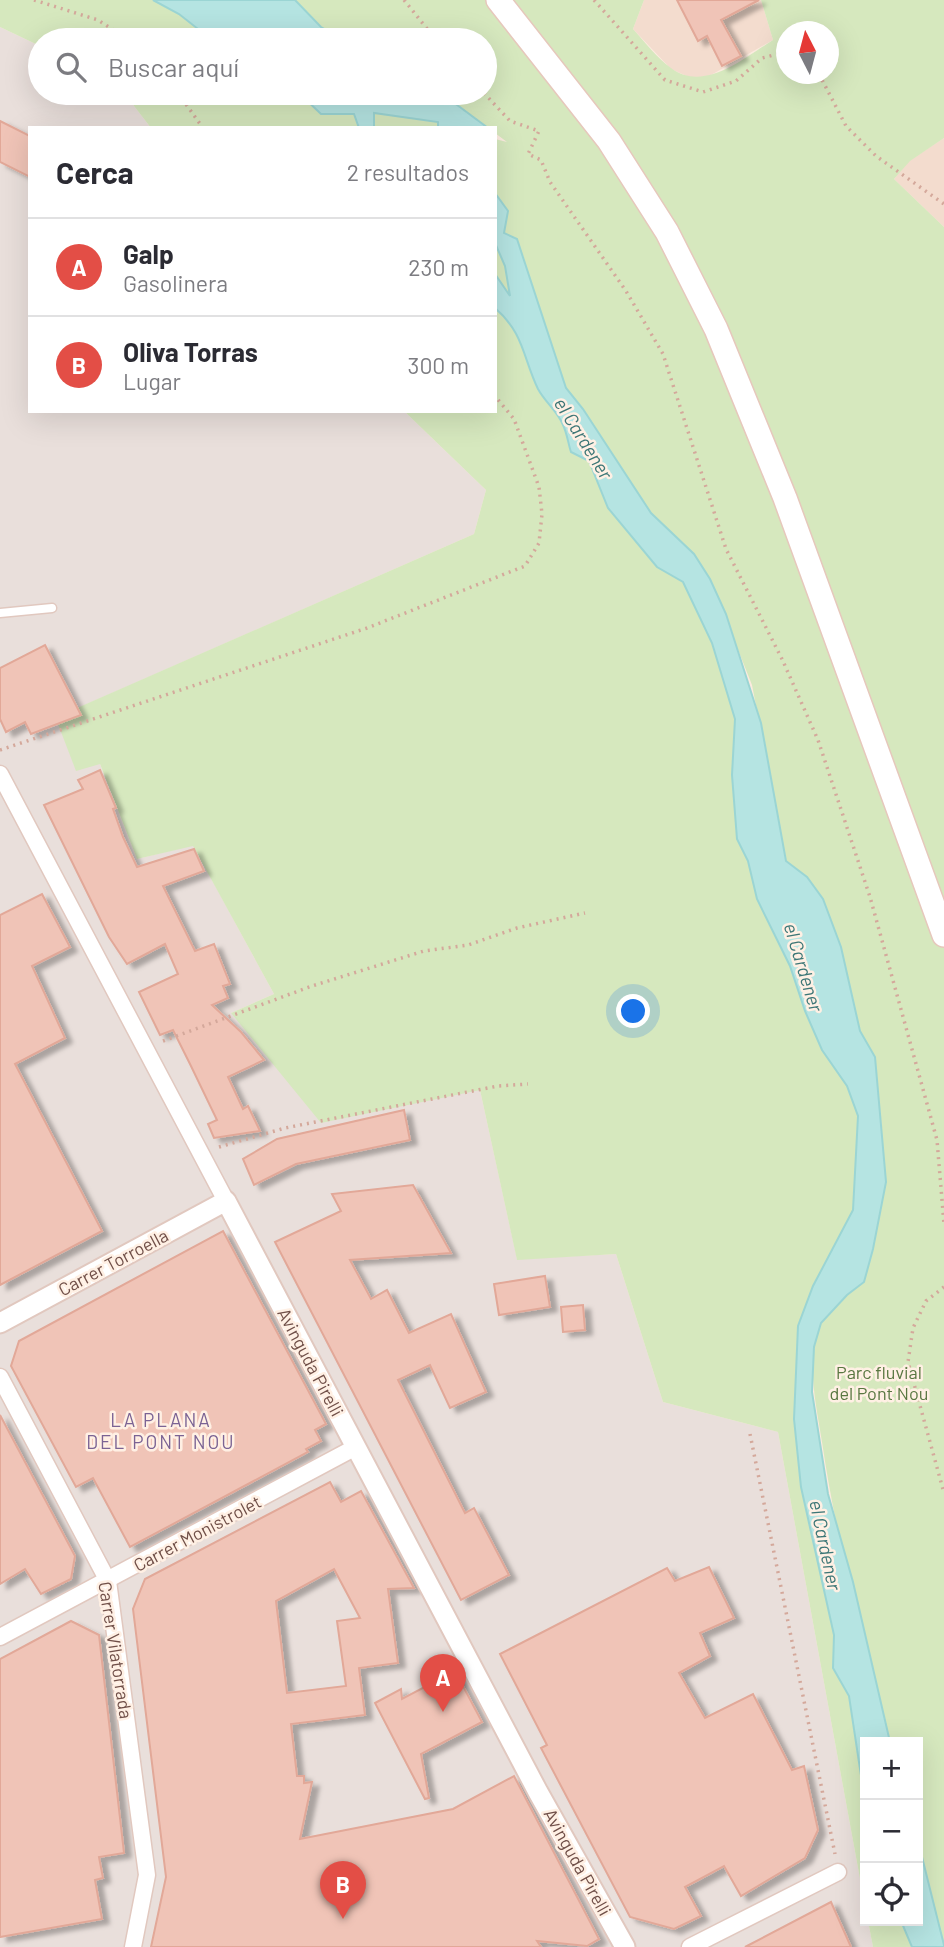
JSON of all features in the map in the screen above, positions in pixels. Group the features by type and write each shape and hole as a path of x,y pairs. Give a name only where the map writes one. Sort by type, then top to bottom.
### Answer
{"main road":[{"path":"498,0 609,141 667,232 716,330 785,498 944,935"}],"street":[{"name":"Avinguda Pirelli","path":"0,774 538,1792 625,1947"},
{"name":"Carrer Torroella","path":"0,1323 226,1201"},
{"name":"Carrer Vilatorrada","path":"0,1377 108,1581 147,1874 132,1947"},
{"name":"Carrer Monistrolet","path":"0,1637 356,1447"},
{"path":"691,1947 838,1872"}],"lane":[{"path":"0,613 52,608"}],"path":[{"path":"34,0 98,20 110,28"},
{"path":"404,0 426,28"},
{"path":"594,0 665,80 704,92 736,81 762,58 776,54"},
{"path":"824,84 846,126 876,156 944,204"},
{"path":"187,105 202,126"},
{"path":"495,105 510,121 539,131 528,154 541,160 551,182 625,291 663,354 726,549 782,659 818,740 870,897 937,1140 944,1224"},
{"path":"0,750 367,628 525,566 539,543 542,514 539,487 514,419 497,398"},
{"path":"144,1047 312,986 424,951 468,945 517,928 585,913"},
{"path":"200,1153 285,1128 499,1086 528,1084"},
{"path":"944,1287 926,1301 913,1328 908,1362 944,1493"},
{"path":"750,1434 817,1755 838,1872"}],"shaded area":[{"path":"644,0 761,0 773,40 711,75 693,79 671,69 633,29"},
{"path":"0,27 28,40 28,105 133,105 149,126 28,126 28,413 406,413 486,490 474,534 78,708 137,859 193,845 274,994 231,1013 480,1090 517,1259 616,1254 663,1402 778,1432 860,1879 860,1926 869,1926 873,1947 0,1947"},
{"path":"944,138 944,227 894,179 909,161"}],"green space":[{"path":"0,0 153,0 179,14 197,28 28,28 28,40 0,27"},
{"name":"Parc fluvial del Pont Nou","path":"295,0 644,0 633,29 671,68 684,75 697,77 724,70 773,40 761,0 944,0 944,138 910,161 894,179 944,227 944,1945 923,1861 923,1737 889,1737 843,1555 828,1480 814,1385 814,1356 823,1320 839,1302 864,1282 882,1131 875,1057 860,1031 841,947 823,899 807,877 786,861 752,685 710,579 694,554 651,513 583,409 566,388 531,288 523,255 504,233 508,211 497,196 497,140 507,142 497,134 497,126 485,126 457,105 497,105 497,28 323,28"},
{"path":"133,105 312,105 321,114 354,114 358,126 149,126"},
{"path":"373,113 438,122 438,126 374,126"},
{"path":"497,248 505,266 510,298 497,277"},
{"path":"497,310 517,336 538,389 566,431 571,451 589,461 608,508 657,567 683,582 712,643 735,719 732,775 737,839 748,861 757,899 790,966 822,1050 847,1086 858,1116 853,1210 798,1326 794,1419 801,1487 834,1635 833,1668 849,1696 860,1769 860,1879 778,1432 663,1402 616,1254 517,1260 480,1090 321,1123 231,1013 274,994 193,846 137,859 100,764 76,771 58,724 81,714 77,708 474,534 486,490 406,413 497,413"},
{"path":"869,1926 903,1926 912,1947 873,1947"}],"water":[{"path":"153,0 295,0 323,28 197,28 179,14"},
{"path":"312,105 457,105 485,126 438,126 438,122 374,113 374,126 358,126 354,114 321,114"},
{"name":"el Cardener","path":"497,196 508,211 504,233 517,239 566,388 583,409 651,513 694,554 710,579 726,614 761,723 786,861 807,877 823,899 841,947 860,1031 875,1057 886,1182 864,1282 847,1295 821,1323 814,1347 812,1392 828,1494 853,1582 889,1737 860,1737 860,1769 849,1696 833,1668 834,1635 801,1487 794,1419 798,1326 813,1286 853,1210 858,1116 847,1086 822,1050 790,966 757,899 748,861 737,839 732,775 735,719 712,643 683,582 657,567 608,508 589,461 571,452 566,431 538,389 517,336 497,310 497,277 510,296 505,266 497,248"},
{"path":"923,1861 944,1947 912,1947 903,1926 923,1926"}],"building":[{"path":"677,0 759,0 721,20 741,56 722,66 707,36 698,41"},
{"path":"0,121 28,135 28,176 0,162"},
{"path":"45,645 81,715 31,734 25,722 6,732 0,719 0,668"},
{"path":"100,770 116,808 113,809 123,837 137,867 194,849 204,871 163,886 195,951 214,944 230,984 223,986 228,998 212,1005 241,1032 264,1060 228,1077 243,1109 248,1106 260,1131 214,1138 208,1124 217,1120 173,1030 160,1035 139,992 178,974 165,944 127,964 109,937 44,805 83,789 78,780"},
{"path":"42,894 70,947 32,966 65,1038 15,1064 102,1231 0,1285 0,915"},
{"path":"404,1110 410,1140 296,1164 254,1185 243,1159 277,1139"},
{"path":"413,1185 451,1253 350,1260 371,1299 387,1290 409,1333 451,1314 486,1392 450,1408 430,1365 398,1380 465,1513 474,1508 509,1575 461,1600 275,1242 341,1211 332,1194"},
{"path":"223,1231 326,1424 315,1430 321,1441 306,1449 308,1452 130,1547 93,1478 76,1487 11,1366 19,1341"},
{"path":"545,1276 550,1307 499,1315 494,1284"},
{"path":"583,1305 585,1330 563,1332 561,1307"},
{"path":"0,1415 75,1556 71,1579 41,1594 25,1569 0,1584"},
{"path":"330,1482 341,1502 361,1491 414,1588 388,1589 398,1663 359,1668 365,1715 291,1724 297,1776 304,1776 304,1783 312,1782 300,1839 453,1809 514,1776 599,1939 587,1946 537,1941 541,1947 151,1947 166,1877 133,1609 145,1579","holes":["334,1569 360,1618 337,1621 346,1686 287,1693 276,1601"]},
{"path":"709,1567 734,1618 700,1633 710,1656 679,1673 705,1718 753,1694 792,1770 804,1766 818,1830 805,1858 741,1896 724,1866 685,1887 701,1916 674,1929 630,1917 541,1748 547,1745 500,1654 667,1568 675,1581"},
{"path":"71,1621 99,1635 124,1853 99,1857 103,1878 95,1880 102,1919 0,1937 0,1659"},
{"path":"455,1671 482,1722 421,1754 429,1798 425,1799 375,1703 401,1689 402,1699"},
{"path":"831,1902 851,1947 745,1947"}],"place":[{"name":"Galp","path":"443,1712"},
{"name":"Oliva Torras","path":"343,1919"}],"district":[{"name":"LA PLANA DEL PONT NOU","path":"161,1430"}]}
